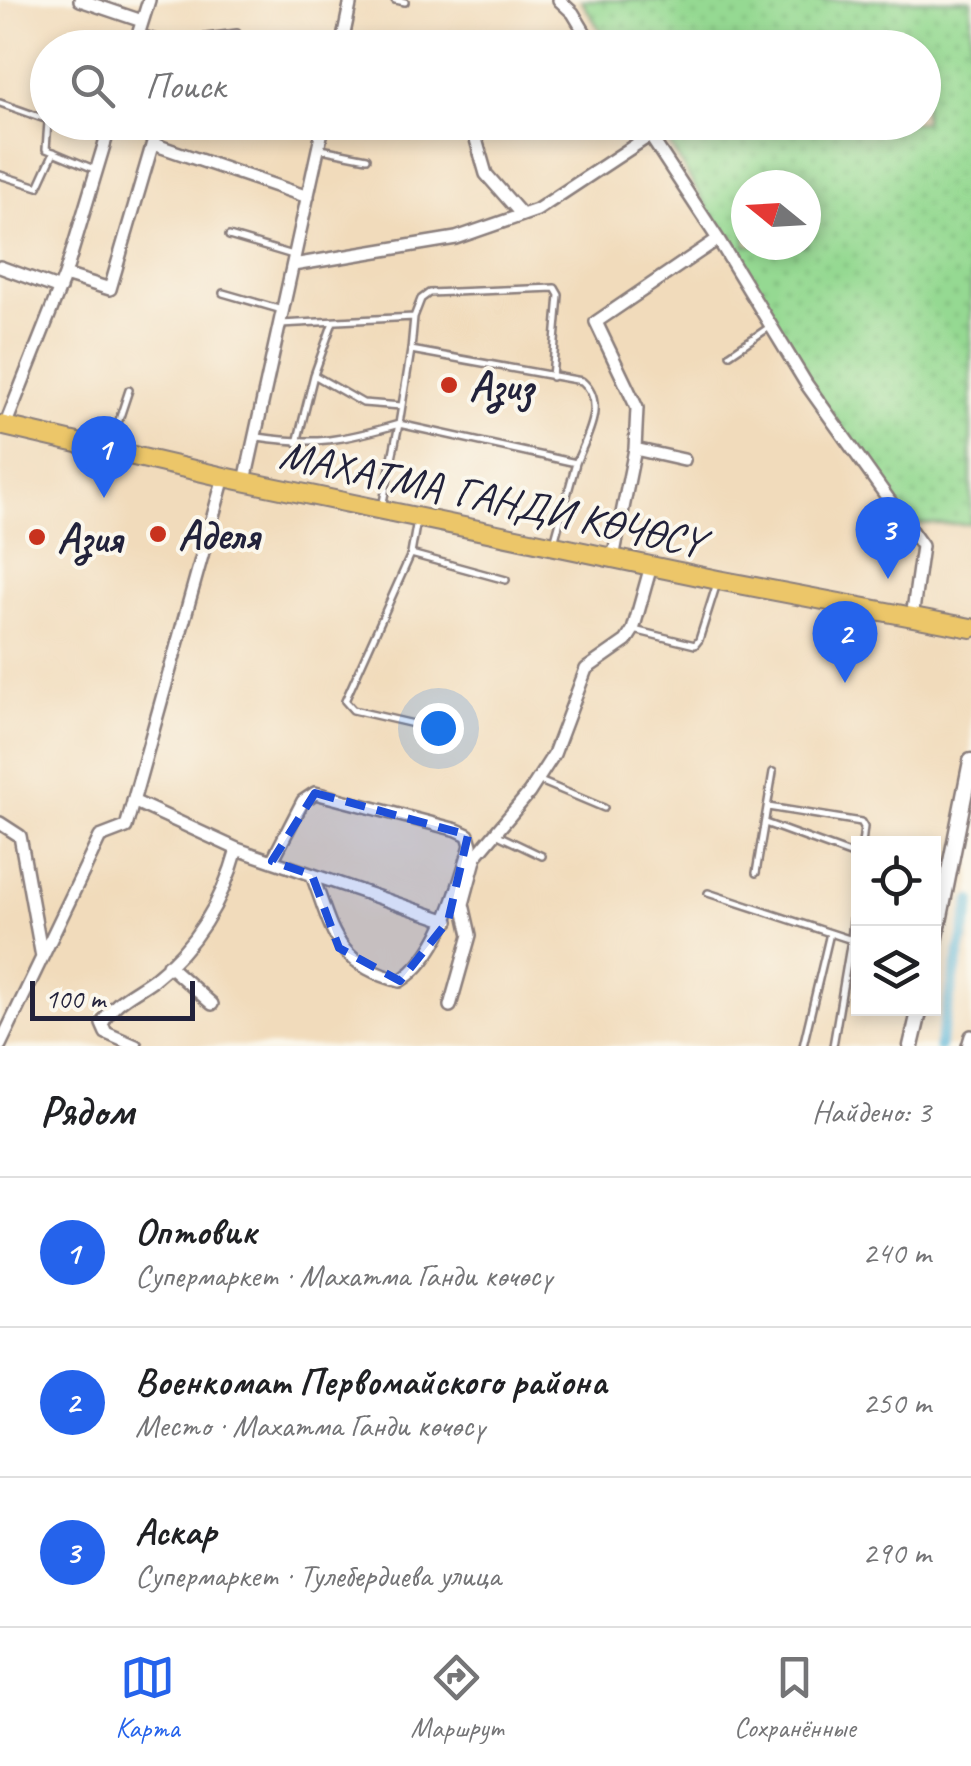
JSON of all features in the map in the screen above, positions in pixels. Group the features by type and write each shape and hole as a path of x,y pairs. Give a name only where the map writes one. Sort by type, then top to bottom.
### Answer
{"main road":[{"name":"МАХАТМА ГАНДИ КӨЧӨСҮ","path":"3,425 109,452 553,546 971,628"}],"street":[{"path":"80,0 142,21"},
{"path":"139,30 148,0"},
{"path":"344,30 351,0"},
{"path":"559,0 583,30"},
{"path":"3,425 60,289 106,140"},
{"path":"65,275 110,289 154,140"},
{"path":"245,481 320,140"},
{"path":"477,140 486,174 522,215"},
{"path":"294,260 456,238 537,210 644,140"},
{"path":"653,140 718,238 807,385 922,546 912,618"},
{"path":"153,144 308,196"},
{"path":"613,558 635,449 637,408 596,322 718,238"},
{"path":"0,267 60,289"},
{"path":"635,449 684,460"},
{"path":"0,1045 100,837 126,827 224,477"},
{"path":"450,1006 470,935 463,904 476,856 554,754 586,669 626,641 634,630 651,566"},
{"path":"938,926 971,762"},
{"path":"272,861 304,801 315,793 457,830 468,835 471,845 448,921 410,975 400,981 380,976 339,948 312,875"},
{"path":"133,801 237,849 448,921"},
{"path":"0,823 20,836 42,957"},
{"path":"136,1046 106,1032 102,1024 115,1004 154,978 209,919 237,849"},
{"path":"168,965 212,1004"},
{"path":"911,1046 918,1016"},
{"path":"968,1046 971,1036"}],"lane":[{"path":"395,0 406,2"},
{"path":"0,103 30,114"},
{"path":"47,140 46,149 97,170"},
{"path":"318,148 367,158"},
{"path":"0,175 38,187 54,152"},
{"path":"228,236 294,260"},
{"path":"382,510 412,350 414,317 421,299 429,293 555,288 558,295 552,377"},
{"path":"223,293 283,310"},
{"path":"280,324 414,317"},
{"path":"296,443 333,322"},
{"path":"730,354 771,326"},
{"path":"412,350 582,382 591,388 594,418 576,463 553,546"},
{"path":"314,375 362,404 402,406"},
{"path":"109,452 129,390"},
{"path":"255,436 296,443 357,436 399,424 576,463"},
{"path":"417,517 411,554 345,701 353,710 444,731"},
{"path":"411,554 506,580"},
{"path":"634,630 694,645 718,580"},
{"path":"756,873 773,772"},
{"path":"537,780 604,808"},
{"path":"768,807 861,822 863,836"},
{"path":"765,823 851,854"},
{"path":"496,834 542,856"},
{"path":"708,893 851,940"},
{"path":"802,1046 830,933"},
{"path":"833,1046 851,960"}],"highlighted area":[{"path":"315,793 468,835 448,921 400,981 339,948 312,875 272,861"}],"green space":[{"path":"581,0 971,0 971,524 910,524 820,398 738,260 821,260 821,170 731,170 731,248 667,140 941,140 941,30 600,30"}],"waterway":[{"path":"939,1046 971,901"}],"place":[{"name":"Азиз","path":"449,385"},
{"name":"Оптовик","path":"104,498"},
{"name":"Аделя","path":"158,534"},
{"name":"Азия","path":"37,537"},
{"name":"Аскар","path":"888,579"},
{"name":"Военкомат Первомайского района","path":"845,683"}]}
